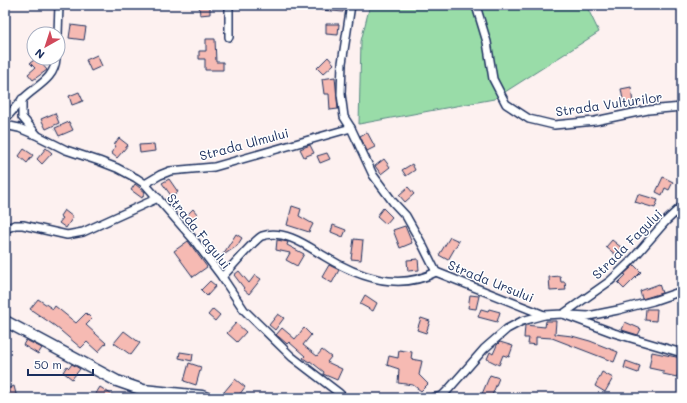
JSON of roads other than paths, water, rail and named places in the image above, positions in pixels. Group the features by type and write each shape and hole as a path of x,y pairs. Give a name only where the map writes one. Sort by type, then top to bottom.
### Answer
{"main road":[{"path":"5,321 117,381 144,390 202,396 208,398"}],"street":[{"path":"58,26 59,5"},
{"path":"229,5 229,37"},
{"name":"Strada Ursului","path":"351,5 342,63 341,94 344,117 351,128 373,175 382,189 406,216 415,230 436,272 544,315"},
{"name":"Strada Vulturilor","path":"474,5 487,42 494,79 506,104 529,119 554,125 595,121 648,110 682,107"},
{"path":"5,119 22,99 48,79 56,66"},
{"path":"22,99 22,117 38,136"},
{"name":"Strada Fagului","path":"5,125 19,128 66,150 117,168 145,184 194,240 222,277 244,310 292,357 344,398"},
{"name":"Strada Ulmului","path":"145,184 170,171 214,167 351,128"},
{"path":"5,230 15,225 67,235 83,232 158,198"},
{"name":"Strada Fagului","path":"562,314 610,281 630,262 666,221 682,206"},
{"path":"222,277 261,236 279,234 306,244 349,270 377,280 395,282 418,280 436,272"},
{"path":"433,398 442,396 484,349 507,329 522,321 544,315 562,314 588,316 654,301 682,291"},
{"path":"562,314 614,333 682,353"}]}
